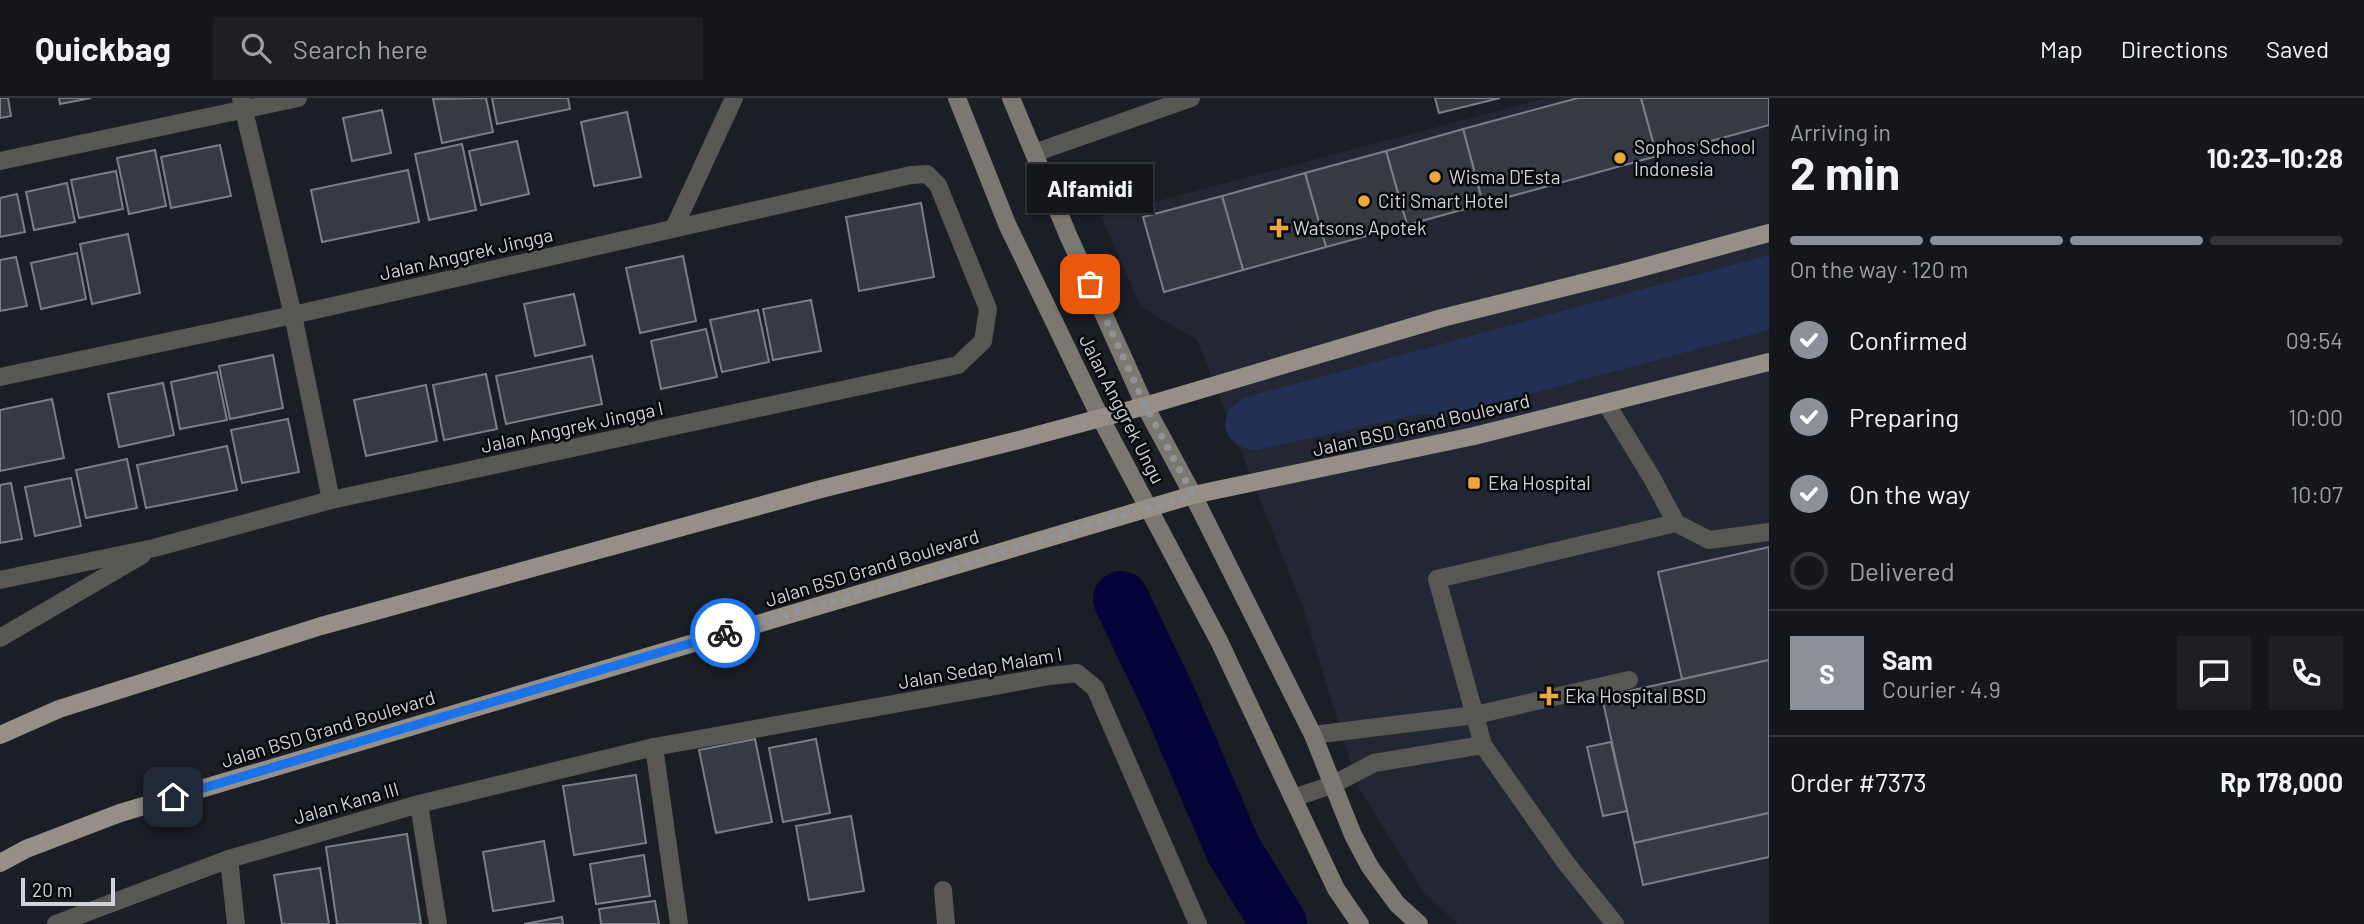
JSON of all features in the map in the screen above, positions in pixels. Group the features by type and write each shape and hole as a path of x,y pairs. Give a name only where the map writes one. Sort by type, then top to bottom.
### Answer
{"main road":[{"path":"0,735 58,709 321,626 821,489 1145,405 1442,318 1769,233"},
{"name":"Jalan BSD Grand Boulevard","path":"0,863 26,849 120,813 1193,495 1474,436 1769,362"}],"street":[{"path":"0,161 242,104 298,98"},
{"path":"674,229 734,98"},
{"name":"Jalan Anggrek Ungu","path":"957,98 1007,224 1100,417 1219,640 1336,889 1360,924"},
{"name":"Jalan Anggrek Ungu","path":"1011,98 1068,235 1145,405 1313,735 1353,835 1370,867 1397,904 1419,924"},
{"path":"1034,153 1191,98"},
{"path":"242,104 293,314 331,500"},
{"name":"Jalan Anggrek Jingga","path":"0,377 911,175 926,174 937,185"},
{"name":"Jalan Anggrek Jingga I","path":"0,580 154,548 331,500 958,365 983,341 988,309 937,185"},
{"path":"1606,403 1653,478 1676,523 1709,540 1769,532"},
{"path":"1615,924 1566,863 1483,746 1437,579 1676,523"},
{"path":"0,638 154,548"},
{"name":"Jalan Sedap Malam I","path":"654,747 1077,673 1095,688 1198,924"},
{"path":"1313,735 1475,715 1629,680"},
{"path":"1293,798 1332,785 1374,763 1483,746"},
{"path":"654,747 679,924"},
{"name":"Jalan Kana III","path":"56,924 229,859 419,804 654,747"},
{"path":"419,804 438,924"},
{"path":"229,859 236,924"},
{"path":"943,890 946,924"}],"shaded area":[{"path":"1547,98 1769,98 1769,924 1458,924 1423,892 1358,786 1302,605 1197,340 1141,307 1101,216"},
{"path":"1769,255 1769,330 1451,415 1419,414 1256,450 1236,443 1226,430 1228,413 1243,398"}],"building":[{"path":"0,98 8,98 11,116 0,118"},
{"path":"59,98 91,98 60,104"},
{"path":"486,98 493,132 442,143 433,99"},
{"path":"492,98 568,98 570,109 497,124"},
{"path":"1435,98 1500,98 1439,113"},
{"path":"1578,98 1641,98 1657,156 1483,204 1463,129"},
{"path":"1641,98 1769,98 1769,125 1657,156"},
{"path":"382,110 391,153 352,161 343,118"},
{"path":"627,112 641,177 594,186 581,122"},
{"name":"Wisma D'Esta","path":"1463,129 1483,204 1407,225 1386,151"},
{"path":"517,141 529,194 481,205 469,151"},
{"path":"462,144 476,210 429,220 415,154"},
{"path":"220,145 231,196 171,208 161,157"},
{"path":"155,150 166,206 129,214 117,158"},
{"path":"1386,151 1407,225 1326,247 1305,173"},
{"path":"408,170 419,222 322,242 311,190"},
{"path":"116,171 123,209 79,218 71,180"},
{"path":"1305,173 1326,247 1243,270 1222,196"},
{"path":"67,183 75,222 34,230 26,192"},
{"path":"17,194 25,232 0,237 0,198"},
{"path":"1222,196 1243,270 1164,292 1143,217"},
{"path":"921,203 934,277 859,291 846,217"},
{"path":"128,234 140,293 92,304 80,244"},
{"path":"77,253 86,299 41,309 31,263"},
{"path":"683,256 696,321 640,333 626,268"},
{"path":"16,257 27,306 0,311 0,260"},
{"path":"574,294 585,345 535,356 524,304"},
{"path":"811,300 821,351 773,360 763,309"},
{"path":"758,310 769,362 722,372 710,320"},
{"path":"706,329 717,377 661,389 651,341"},
{"path":"273,355 283,408 230,419 219,366"},
{"path":"592,356 602,404 506,424 496,376"},
{"path":"217,372 227,420 180,429 171,382"},
{"path":"486,374 497,429 444,440 433,385"},
{"path":"163,383 174,435 119,447 108,394"},
{"path":"426,385 437,441 366,456 354,400"},
{"path":"52,399 64,458 0,471 0,410"},
{"path":"288,419 299,472 242,483 231,430"},
{"path":"227,446 237,490 146,508 137,465"},
{"path":"127,459 137,508 86,518 76,470"},
{"path":"71,478 81,526 35,536 25,487"},
{"path":"11,483 22,539 0,543 0,485"},
{"path":"1769,547 1769,660 1682,679 1658,572"},
{"path":"1769,660 1769,813 1634,843 1602,697"},
{"path":"755,739 772,822 716,833 699,750"},
{"path":"816,739 830,813 783,822 769,748"},
{"path":"1611,742 1627,811 1603,816 1587,747"},
{"path":"636,775 646,843 574,855 563,786"},
{"path":"1769,813 1769,857 1643,885 1634,843"},
{"path":"851,816 864,891 809,900 796,826"},
{"path":"407,834 421,924 337,924 326,847"},
{"path":"544,841 554,901 493,911 483,852"},
{"path":"644,855 650,896 596,904 590,864"},
{"path":"320,868 329,924 282,924 274,875"},
{"path":"655,901 659,924 601,924 599,909"},
{"path":"562,917 563,924 524,924"}],"waterway":[{"path":"1121,599 1171,704 1234,851 1279,924"}],"way so far":[{"path":"725,633 1193,495 1145,405 1090,284"}],"place":[{"name":"Sophos School Indonesia","path":"1620,158"},
{"name":"Wisma D'Esta","path":"1435,177"},
{"name":"Citi Smart Hotel","path":"1364,201"},
{"name":"Watsons Apotek","path":"1279,228"},
{"name":"Alfamidi","path":"1090,284"},
{"name":"Eka Hospital","path":"1474,483"},
{"name":"Eka Hospital BSD","path":"1549,696"}],"route":[{"path":"173,797 725,633"}]}
